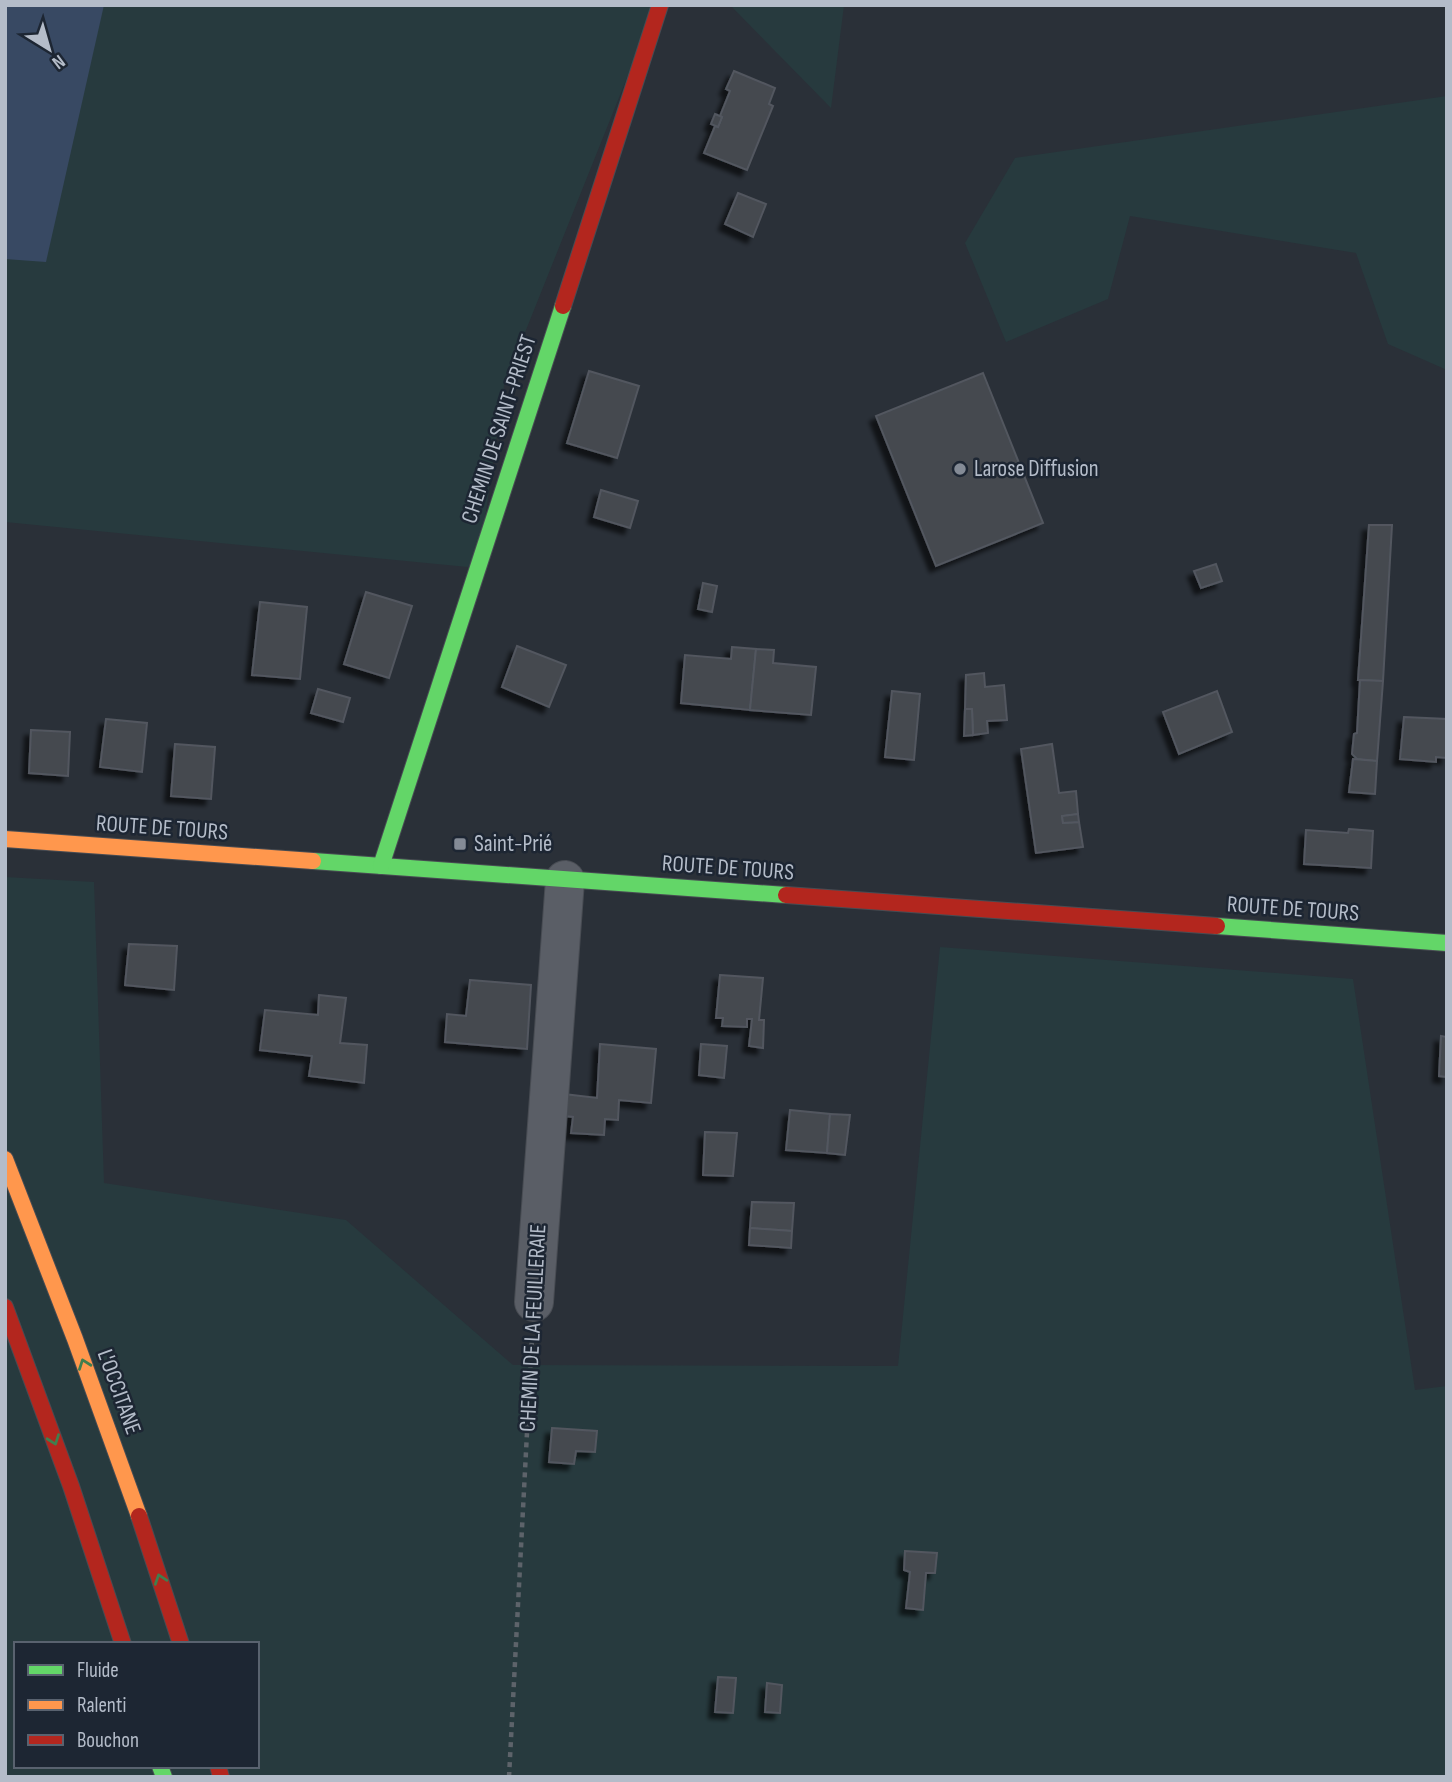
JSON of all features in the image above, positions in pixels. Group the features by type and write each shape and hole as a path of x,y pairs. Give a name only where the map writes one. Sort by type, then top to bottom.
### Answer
{"main road":[{"name":"CHEMIN DE SAINT-PRIEST","path":"381,866 660,5"},
{"name":"ROUTE DE TOURS","path":"5,839 1447,943"},
{"name":"L'OCCITANE","path":"5,1159 51,1272 180,1642"},
{"path":"5,1307 71,1486 122,1642"}],"street":[{"name":"CHEMIN DE LA FEUILLERAIE","path":"534,1302 565,880"}],"path":[{"name":"CHEMIN DE LA FEUILLERAIE","path":"509,1777 534,1302"}],"green space":[{"path":"5,5 656,5 504,385 478,568 5,522"},
{"path":"730,5 844,5 831,108"},
{"path":"1447,96 1447,370 1388,344 1356,253 1130,216 1108,299 1006,342 965,243 1015,158"},
{"path":"5,877 94,882 104,1183 346,1220 513,1365 898,1366 940,947 1353,979 1415,1390 1447,1386 1447,1777 5,1777"}],"water":[{"path":"5,5 104,5 46,262 5,259"}],"building":[{"path":"734,71 775,88 769,104 773,106 747,170 704,153 715,126 718,127 722,117 720,116 730,91 726,89"},
{"path":"715,114 722,117 718,127 711,124"},
{"path":"738,193 766,204 753,237 725,224"},
{"path":"589,371 639,386 617,458 567,443"},
{"name":"Larose Diffusion","path":"983,373 1043,523 936,566 876,416"},
{"path":"601,490 638,501 630,528 594,517"},
{"path":"1369,525 1392,525 1383,681 1358,680"},
{"path":"1216,564 1222,581 1201,588 1194,571"},
{"path":"703,583 717,586 712,612 698,609"},
{"path":"366,592 412,606 389,678 344,664"},
{"path":"260,602 307,607 300,679 252,675"},
{"path":"517,646 566,665 549,707 502,687"},
{"path":"732,647 756,649 750,710 681,703 685,655 731,659"},
{"path":"756,649 774,650 773,663 816,667 811,715 750,710"},
{"path":"984,673 985,687 1004,685 1007,720 987,721 988,733 973,735 972,709 965,709 966,675"},
{"path":"1360,680 1383,681 1377,761 1357,759 1352,754 1354,734 1357,733"},
{"path":"318,689 350,698 343,722 311,713"},
{"path":"892,691 920,694 914,760 885,757"},
{"path":"1217,691 1232,732 1179,754 1163,712"},
{"path":"965,709 972,709 973,735 964,736"},
{"path":"1404,717 1447,719 1447,758 1436,757 1436,762 1400,759"},
{"path":"106,719 147,723 142,772 100,767"},
{"path":"31,730 70,732 68,776 29,773"},
{"path":"175,744 215,747 211,799 171,796"},
{"path":"1052,744 1059,793 1076,791 1078,814 1062,816 1063,823 1079,822 1083,847 1036,853 1021,749"},
{"path":"1353,759 1377,761 1375,794 1349,792"},
{"path":"1078,814 1079,822 1063,823 1062,816"},
{"path":"1349,829 1373,831 1371,868 1304,864 1306,830 1348,833"},
{"path":"129,944 177,946 174,990 125,985"},
{"path":"720,975 763,978 759,1020 764,1020 763,1048 749,1046 752,1019 747,1019 747,1027 722,1026 723,1018 716,1018"},
{"path":"470,980 531,985 527,1049 445,1042 447,1014 466,1016"},
{"path":"319,995 346,998 340,1043 367,1045 364,1083 309,1076 312,1056 260,1050 265,1010 318,1015"},
{"path":"1441,1036 1447,1037 1447,1077 1439,1076"},
{"path":"600,1044 656,1049 651,1103 619,1100 618,1120 605,1119 604,1135 571,1133 573,1117 555,1115 555,1093 597,1098"},
{"path":"701,1044 727,1046 724,1078 699,1075"},
{"path":"790,1110 830,1114 827,1153 786,1150"},
{"path":"830,1114 850,1115 845,1155 827,1153"},
{"path":"705,1132 737,1133 733,1176 703,1175"},
{"path":"752,1202 794,1203 792,1231 750,1228"},
{"path":"750,1228 792,1231 791,1248 749,1245"},
{"path":"552,1428 597,1431 595,1452 576,1451 574,1464 549,1462"},
{"path":"905,1551 937,1553 935,1573 926,1573 923,1610 906,1608 910,1572 904,1570"},
{"path":"718,1677 736,1678 733,1713 715,1712"},
{"path":"767,1683 782,1685 780,1713 765,1712"}],"traffic: fast":[{"path":"381,866 563,306"},
{"path":"313,861 786,895"},
{"path":"1217,926 1447,943"},
{"path":"161,1768 164,1777"}],"traffic: slow":[{"path":"5,839 313,861"},
{"path":"5,1159 75,1339 139,1516"}],"traffic: jam":[{"path":"563,306 660,5"},
{"path":"786,895 1217,926"},
{"path":"5,1307 71,1486 122,1642"},
{"path":"139,1516 180,1642"},
{"path":"219,1768 221,1777"}],"place":[{"name":"Larose Diffusion","path":"960,469"},
{"name":"Saint-Prié","path":"460,844"}]}
